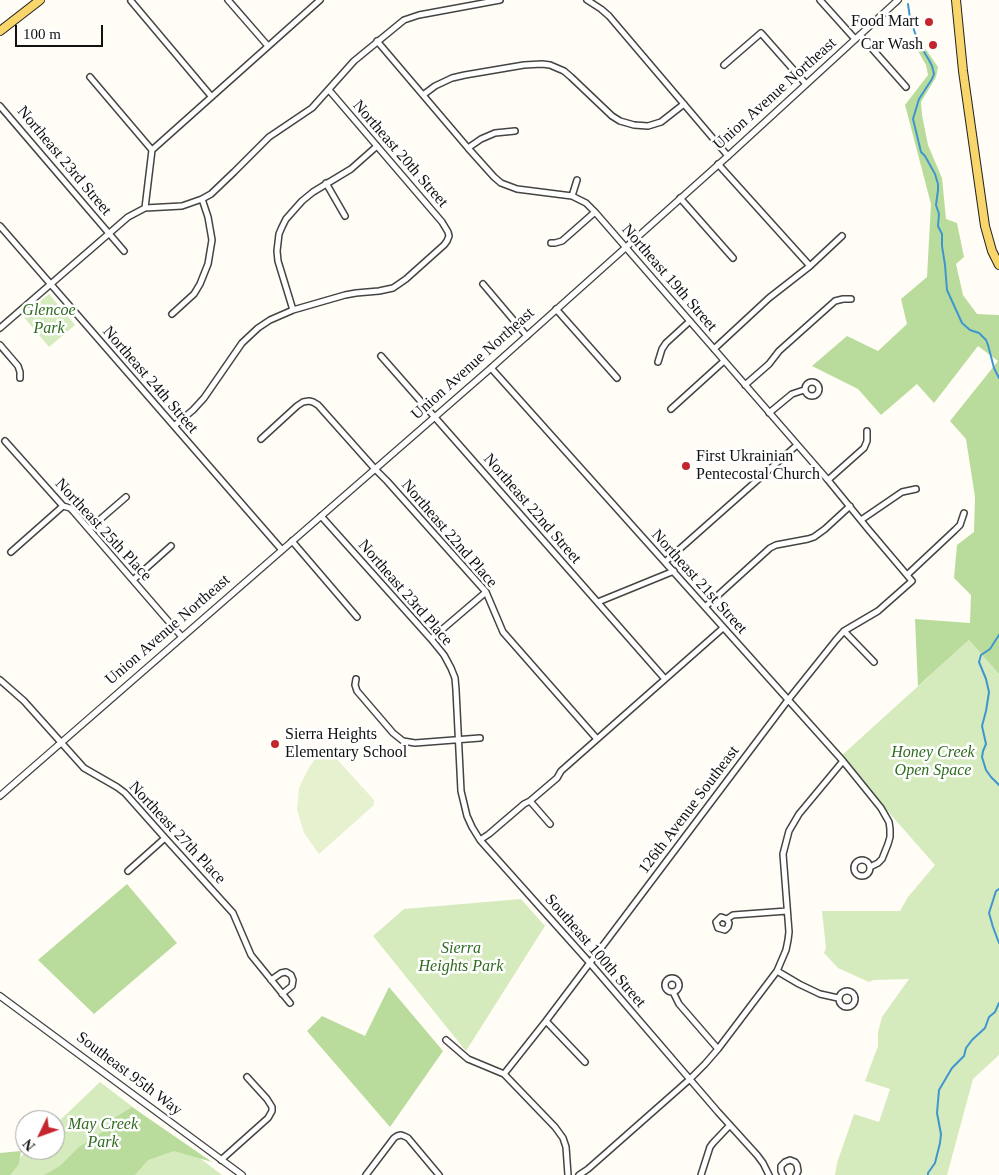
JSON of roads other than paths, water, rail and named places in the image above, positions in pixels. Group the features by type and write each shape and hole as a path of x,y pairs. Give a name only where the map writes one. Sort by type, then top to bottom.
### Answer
{"main road":[{"path":"0,31 40,0"},
{"path":"956,0 985,226 992,250 999,265"}],"street":[{"path":"228,0 268,46"},
{"path":"145,208 152,150 320,0"},
{"path":"0,328 128,217 145,208 182,206 211,194 269,137 312,108 354,61 396,25 411,16 479,2 500,0"},
{"path":"587,0 601,8 609,16 728,156"},
{"path":"820,0 855,39"},
{"name":"Union Avenue Northeast","path":"0,796 491,368 728,156 898,0"},
{"path":"131,1 211,96"},
{"path":"724,65 761,34 806,84"},
{"path":"860,34 906,87"},
{"name":"Northeast 19th Street","path":"377,41 494,177 508,186 517,189 572,196 595,212 828,480 912,581"},
{"path":"423,95 443,82 459,76 524,64 542,64 564,72 612,116 620,121 634,125 648,126 662,122 684,104"},
{"path":"90,76 152,150"},
{"name":"Northeast 20th Street","path":"293,310 344,295 393,288 406,280 444,245 449,236 442,222 329,90"},
{"name":"Northeast 23rd Street","path":"0,106 124,251"},
{"path":"468,148 481,139 495,133 515,131"},
{"path":"174,426 204,398 235,353 251,334 270,320 293,310 278,261 277,251 279,234 286,219 302,201 326,183 351,169 377,146"},
{"path":"718,164 810,266"},
{"path":"572,196 577,180"},
{"path":"326,183 345,216"},
{"path":"680,198 733,258"},
{"path":"172,314 194,294 208,264 212,240 208,217 202,199"},
{"path":"551,243 555,244 562,241 595,212"},
{"name":"Northeast 24th Street","path":"0,226 282,550"},
{"path":"714,349 769,298 810,266 842,236"},
{"path":"483,284 527,336"},
{"path":"745,385 769,364 779,351 835,302 852,298"},
{"path":"556,309 616,378"},
{"path":"658,362 666,343 690,321"},
{"path":"0,345 18,366 20,378"},
{"name":"Northeast 22nd Street","path":"381,356 665,679"},
{"path":"671,409 724,361"},
{"name":"Northeast 21st Street","path":"491,368 842,760 885,815 890,829 888,844 882,859 870,867"},
{"path":"769,413 792,394 804,390"},
{"name":"Northeast 22nd Place","path":"261,439 303,402 308,401 318,405 486,592 504,632 597,739"},
{"path":"828,480 864,448 867,441 867,431"},
{"name":"Northeast 25th Place","path":"5,441 63,506 73,511 182,637"},
{"path":"665,562 797,444"},
{"path":"861,520 902,492 916,489"},
{"path":"89,529 126,497"},
{"path":"11,552 63,506"},
{"path":"705,606 770,548 814,537 850,506"},
{"path":"907,575 956,530 964,513"},
{"name":"Northeast 23rd Place","path":"321,516 431,639 444,655 451,668 455,678 461,791 467,816 480,840"},
{"path":"292,541 357,616"},
{"path":"133,580 171,546"},
{"path":"598,602 674,571"},
{"name":"126th Avenue Southeast","path":"504,1074 788,700 844,630 878,611 912,581"},
{"path":"431,639 486,592"},
{"path":"480,840 557,778 561,771 723,628"},
{"path":"844,630 874,662"},
{"path":"356,679 355,685 358,691 398,738 403,741 415,743 480,738"},
{"name":"Northeast 27th Place","path":"0,680 24,701 84,768 125,793 166,838 233,913 251,955 290,1003"},
{"path":"579,1175 705,1064 777,971 788,940 783,854 789,831 799,814 842,760"},
{"path":"530,801 550,824"},
{"path":"128,871 166,838"},
{"name":"Southeast 100th Street","path":"480,840 757,1155 769,1175"},
{"path":"727,919 733,915 787,911"},
{"path":"777,971 820,994 838,998"},
{"path":"271,980 281,973 286,972 291,975 293,980 292,986 282,994"},
{"path":"673,992 679,1004 718,1049"},
{"name":"Southeast 95th Way","path":"0,996 242,1175"},
{"path":"546,1021 586,1062"},
{"path":"446,1040 468,1059 504,1074 554,1127 563,1138 566,1147 568,1175"},
{"path":"221,1160 268,1118 272,1111 272,1107 267,1099 247,1077"},
{"path":"702,1175 708,1152 713,1143 730,1125"},
{"path":"366,1175 397,1136 408,1138 439,1175"},
{"path":"769,1175 782,1173 781,1166 787,1160 793,1161 797,1165 796,1175"}],"waterway":[{"path":"908,4 910,18 918,42 929,60 934,74 919,99 913,119 921,152 935,174 938,184 936,205 939,214 938,226 942,234 947,290 962,323 970,330 979,333 986,340 999,378"},
{"path":"999,635 990,649 981,655 979,662 989,692 982,726 986,744 982,757 986,770 999,785"},
{"path":"999,889 996,891 989,913 999,943"},
{"path":"928,1175 935,1163 940,1143 941,1134 937,1113 939,1090 952,1068 964,1056 966,1048 985,1028 989,1017 995,1012 999,1003"}],"place":[{"name":"Food Mart","path":"929,22"},
{"name":"Car Wash","path":"933,45"},
{"name":"First Ukrainian Pentecostal Church","path":"686,466"},
{"name":"Sierra Heights Elementary School","path":"275,744"}],"park label":[{"name":"Glencoe Park","path":"49,320"},
{"name":"Honey Creek Open Space","path":"933,762"},
{"name":"Sierra Heights Park","path":"461,958"},
{"name":"May Creek Park","path":"103,1134"}]}
